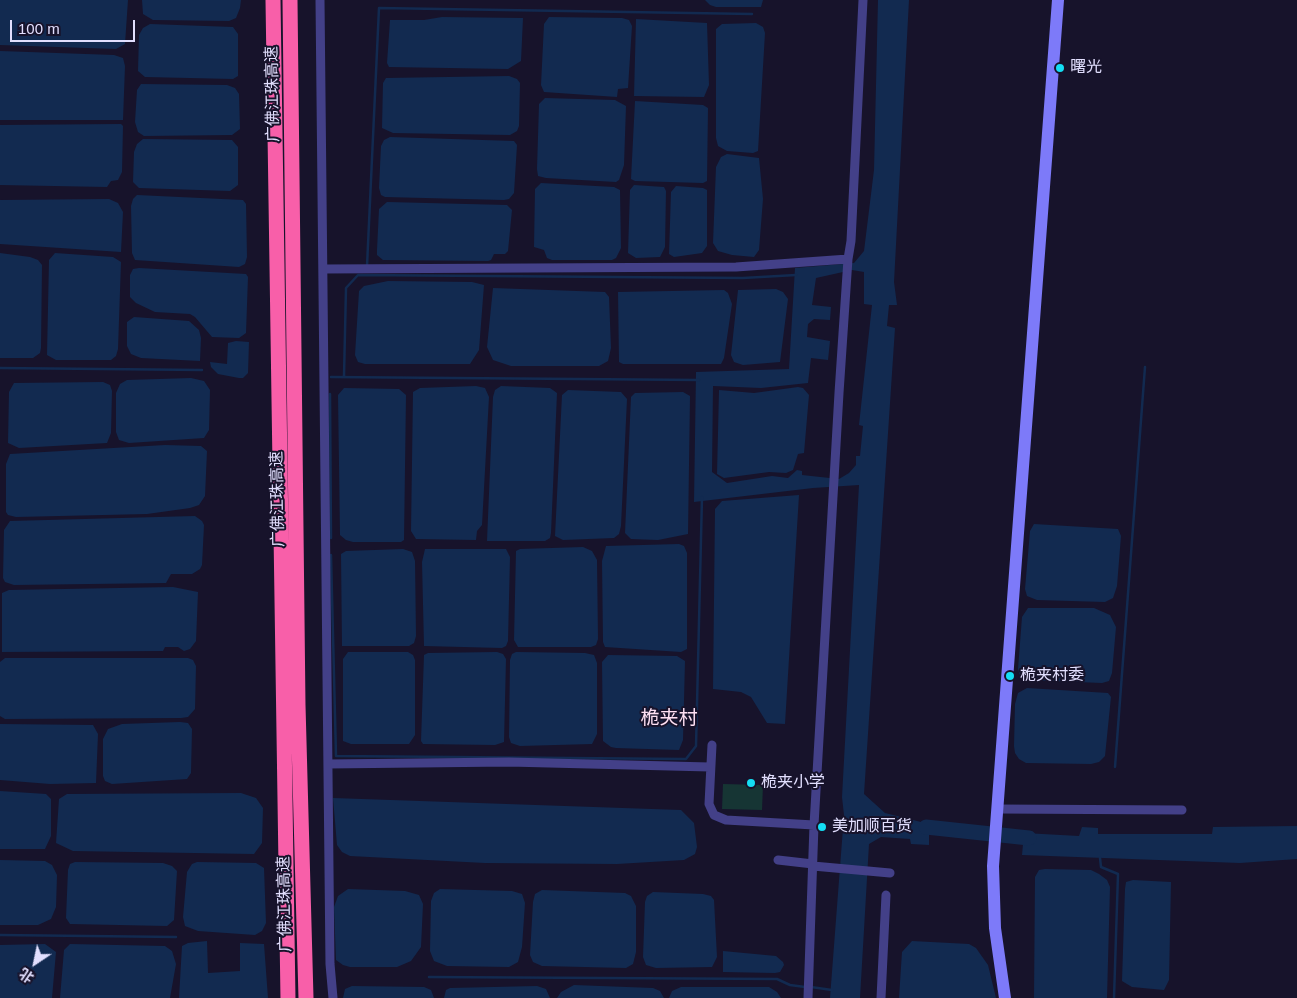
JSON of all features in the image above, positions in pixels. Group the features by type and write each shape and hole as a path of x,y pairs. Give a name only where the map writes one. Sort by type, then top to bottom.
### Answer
{"highway":[{"name":"广佛江珠高速","path":"273,0 288,998"},
{"name":"广佛江珠高速","path":"290,0 298,705 306,998"}],"street":[{"path":"320,0 330,964 333,998"},
{"path":"808,998 814,825 848,259 851,241 862,0"},
{"path":"1005,998 995,928 993,866 995,826 1058,0"},
{"path":"323,269 736,267 848,259"},
{"path":"712,745 709,804 714,815 719,819 814,825"},
{"path":"328,764 509,762 710,767"},
{"path":"997,809 1182,810"},
{"path":"778,860 890,873"},
{"path":"881,998 886,894"}],"green space":[{"path":"723,784 763,785 762,810 722,809"}],"water":[{"path":"0,0 128,0 125,44 116,49 0,45"},
{"path":"142,0 241,0 236,18 229,21 153,20 143,14"},
{"path":"705,0 763,0 761,7 716,7 710,5"},
{"path":"878,0 909,0 894,282 897,305 889,305 887,326 895,328 864,794 885,813 929,824 929,845 911,844 910,839 881,837 869,844 860,998 830,998 844,815 842,797 859,485 813,488 694,502 696,372 789,369 795,268 854,263 864,251 874,170","holes":["852,270 864,272 864,304 872,305 859,425 863,426 860,456 856,456 856,465 849,473 839,479 802,475 802,471 797,470 788,478 772,476 727,483 712,472 713,386 761,388 808,383 811,358 828,360 830,341 807,337 808,324 814,319 830,320 831,307 812,305 816,278"]},
{"path":"442,17 523,18 521,61 508,69 389,67 387,63 390,20 424,20"},
{"path":"549,17 622,18 629,20 632,26 628,88 618,89 617,97 544,92 541,85 544,24"},
{"path":"636,19 707,23 709,85 704,97 634,96"},
{"path":"756,23 763,27 765,33 758,151 753,153 727,151 718,146 716,138 716,29 722,24"},
{"path":"150,24 233,27 238,34 238,76 233,79 145,77 138,71 139,35 143,28"},
{"path":"0,51 114,55 123,58 125,66 123,120 0,120"},
{"path":"509,76 517,79 520,83 519,126 517,131 510,135 393,133 382,128 383,83 386,78"},
{"path":"141,84 227,85 235,88 239,94 240,129 232,135 144,136 138,132 135,122 137,90"},
{"path":"545,98 615,100 626,106 624,165 619,180 616,182 538,176 539,104"},
{"path":"635,101 703,105 708,108 707,181 703,183 635,181 631,179"},
{"path":"121,124 123,126 122,172 118,180 111,181 107,187 0,185 0,125"},
{"path":"390,137 514,141 517,145 514,193 509,199 504,200 385,197 381,195 379,188 381,146 384,140"},
{"path":"143,139 232,140 238,147 238,185 230,191 139,188 133,182 134,152 137,144"},
{"path":"727,154 759,158 763,199 759,250 754,257 732,255 718,251 713,243 716,167 721,157"},
{"path":"541,183 614,187 620,190 621,248 616,258 612,260 552,260 547,258 544,250 534,247 535,189"},
{"path":"634,185 664,187 666,191 665,247 660,257 636,258 628,253 630,190"},
{"path":"676,186 707,190 707,246 702,253 674,257 669,254 671,192"},
{"path":"137,195 243,200 246,204 247,257 245,264 239,267 135,260 132,253 131,206 133,199"},
{"path":"109,199 118,203 123,212 121,252 0,244 0,200"},
{"path":"387,202 507,205 512,210 508,251 505,254 494,254 491,260 488,261 383,260 377,255 379,209"},
{"path":"0,253 30,257 38,260 42,265 41,348 40,353 33,358 0,358"},
{"path":"55,253 113,257 121,262 118,349 116,356 111,360 56,360 47,355 49,260"},
{"path":"133,269 246,274 248,277 246,333 239,338 212,337 195,317 190,314 155,312 136,303 130,297 130,275"},
{"path":"388,281 472,282 484,285 479,350 470,364 365,364 358,362 355,355 359,291 364,286"},
{"path":"493,288 605,292 609,297 611,348 608,361 599,366 511,366 493,360 487,347"},
{"path":"776,289 783,292 788,299 780,362 743,365 734,362 731,355 738,290"},
{"path":"724,290 728,293 732,304 724,358 721,364 623,364 619,362 618,292"},
{"path":"134,317 189,321 199,330 201,338 200,361 141,358 131,354 127,346 127,322"},
{"path":"236,341 249,342 248,373 243,378 218,374 211,367 210,362 227,364 228,343"},
{"path":"191,378 204,381 210,390 209,430 204,438 129,443 119,440 116,432 116,393 120,384 127,380"},
{"path":"103,382 110,385 112,391 111,433 107,443 19,448 8,443 9,392 14,383"},
{"path":"476,386 485,388 489,397 482,525 477,531 476,540 416,539 411,531 413,392 420,388"},
{"path":"501,386 550,388 557,393 551,533 550,538 545,541 487,541 493,397 495,390"},
{"path":"798,387 803,388 809,395 804,453 798,454 793,470 786,473 769,472 724,478 717,474 719,390 754,393"},
{"path":"344,388 399,389 406,395 404,540 401,542 353,542 346,540 340,535 338,395"},
{"path":"568,390 621,392 627,399 621,526 619,534 614,538 563,540 555,536 562,395"},
{"path":"683,392 690,396 688,534 658,540 631,539 625,533 631,397 635,393"},
{"path":"165,445 201,446 207,451 205,496 199,505 147,514 16,517 8,515 6,512 6,464 10,454"},
{"path":"799,495 785,724 767,723 751,697 741,692 713,689 715,509 722,501"},
{"path":"195,516 204,525 202,565 200,569 192,574 171,574 166,583 14,585 5,582 3,578 4,530 10,521"},
{"path":"1034,524 1118,529 1121,536 1117,586 1113,598 1105,602 1037,600 1027,596 1025,589 1030,531"},
{"path":"679,544 684,546 687,553 687,649 681,652 605,647 603,642 602,561 606,546"},
{"path":"583,547 592,551 597,560 598,639 596,645 591,647 518,647 514,640 516,551 520,549"},
{"path":"403,549 412,552 415,561 416,636 414,643 409,646 342,646 341,554 346,551"},
{"path":"425,549 506,549 510,557 508,641 506,646 502,648 424,646 422,562"},
{"path":"173,587 198,592 196,641 190,649 184,651 178,647 165,647 163,651 2,652 2,593 9,590"},
{"path":"1028,608 1094,608 1110,615 1116,627 1112,673 1109,681 1102,683 1028,680 1020,676 1018,669 1022,617"},
{"path":"348,652 408,652 413,655 415,660 415,735 409,744 351,744 343,741 343,659"},
{"path":"497,652 503,654 506,659 504,742 495,745 423,744 421,741 424,655 428,653"},
{"path":"516,652 585,653 594,655 597,663 597,734 592,744 520,746 511,743 509,737 510,660 512,654"},
{"path":"608,655 677,656 685,661 683,740 679,750 616,748 603,741 602,662"},
{"path":"5,658 188,658 193,660 196,666 195,709 188,717 181,718 5,719 0,716 0,662"},
{"path":"1027,688 1108,693 1111,697 1105,756 1099,762 1091,764 1026,763 1019,759 1015,753 1014,746 1015,704 1018,693"},
{"path":"188,723 192,729 191,773 187,779 112,784 105,781 103,776 103,739 108,729 122,724"},
{"path":"0,724 93,725 98,734 96,783 50,784 0,780"},
{"path":"0,791 46,794 51,799 51,836 45,849 0,849"},
{"path":"241,793 256,798 263,808 262,843 254,854 73,851 56,843 59,799 67,794"},
{"path":"333,798 681,810 694,823 697,847 695,854 684,860 617,864 485,863 350,856 342,852 337,845"},
{"path":"1297,826 1297,859 1240,863 1022,855 1024,833 1079,836 1082,827 1098,828 1098,834 1212,834 1213,827"},
{"path":"0,860 45,861 52,865 57,875 56,907 51,919 38,925 0,925"},
{"path":"75,862 163,863 172,866 177,871 174,920 167,926 70,924 66,918 68,870 70,864"},
{"path":"197,862 256,863 264,868 266,923 262,931 255,935 198,931 185,926 183,917 187,872 192,864"},
{"path":"1039,870 1091,870 1107,880 1110,887 1107,998 1034,998 1035,877"},
{"path":"1133,880 1171,882 1169,980 1164,990 1132,987 1122,981 1125,889 1126,882"},
{"path":"348,889 405,891 419,895 423,904 421,947 411,961 397,967 350,967 336,960 334,907 338,896"},
{"path":"440,889 512,891 522,894 525,903 522,947 518,962 509,967 447,966 434,961 430,951 431,901 434,893"},
{"path":"542,890 625,893 631,896 636,906 636,952 633,964 626,968 542,966 533,962 530,955 533,902 535,894"},
{"path":"653,892 711,896 714,900 717,957 712,967 656,968 646,965 643,957 645,902 647,896"},
{"path":"207,941 208,973 240,971 240,943 264,944 268,998 179,998 182,946 188,943"},
{"path":"912,941 969,944 976,948 988,965 996,998 899,998 902,952"},
{"path":"45,944 56,952 52,998 0,998 0,945"},
{"path":"70,944 165,946 172,951 176,964 170,998 60,998 64,950"},
{"path":"723,951 776,956 784,965 780,972 775,973 723,972"},
{"path":"574,985 653,988 660,991 664,998 557,998 561,992"},
{"path":"352,986 424,987 431,990 434,998 343,998 345,989"},
{"path":"537,986 546,989 550,998 444,998 446,990 450,988"},
{"path":"681,987 769,987 777,992 781,998 669,998 672,991"}],"waterway":[{"path":"367,266 379,8 752,14"},
{"path":"344,376 346,288 358,275 743,278 796,275"},
{"path":"1115,767 1145,367"},
{"path":"0,368 202,370"},
{"path":"331,377 699,380"},
{"path":"330,394 331,538"},
{"path":"331,555 336,756 686,759 696,746 702,497"},
{"path":"926,827 1029,838"},
{"path":"1100,858 1101,867 1118,874 1114,998"},
{"path":"0,935 176,937"},
{"path":"429,977 777,979 790,985 805,987"},
{"path":"811,987 832,990"}],"place":[{"name":"曙光","path":"1060,68"},
{"name":"桅夹村委","path":"1010,676"},
{"name":"桅夹小学","path":"751,783"},
{"name":"美加顺百货","path":"822,827"}],"district":[{"name":"桅夹村","path":"669,719"}]}
